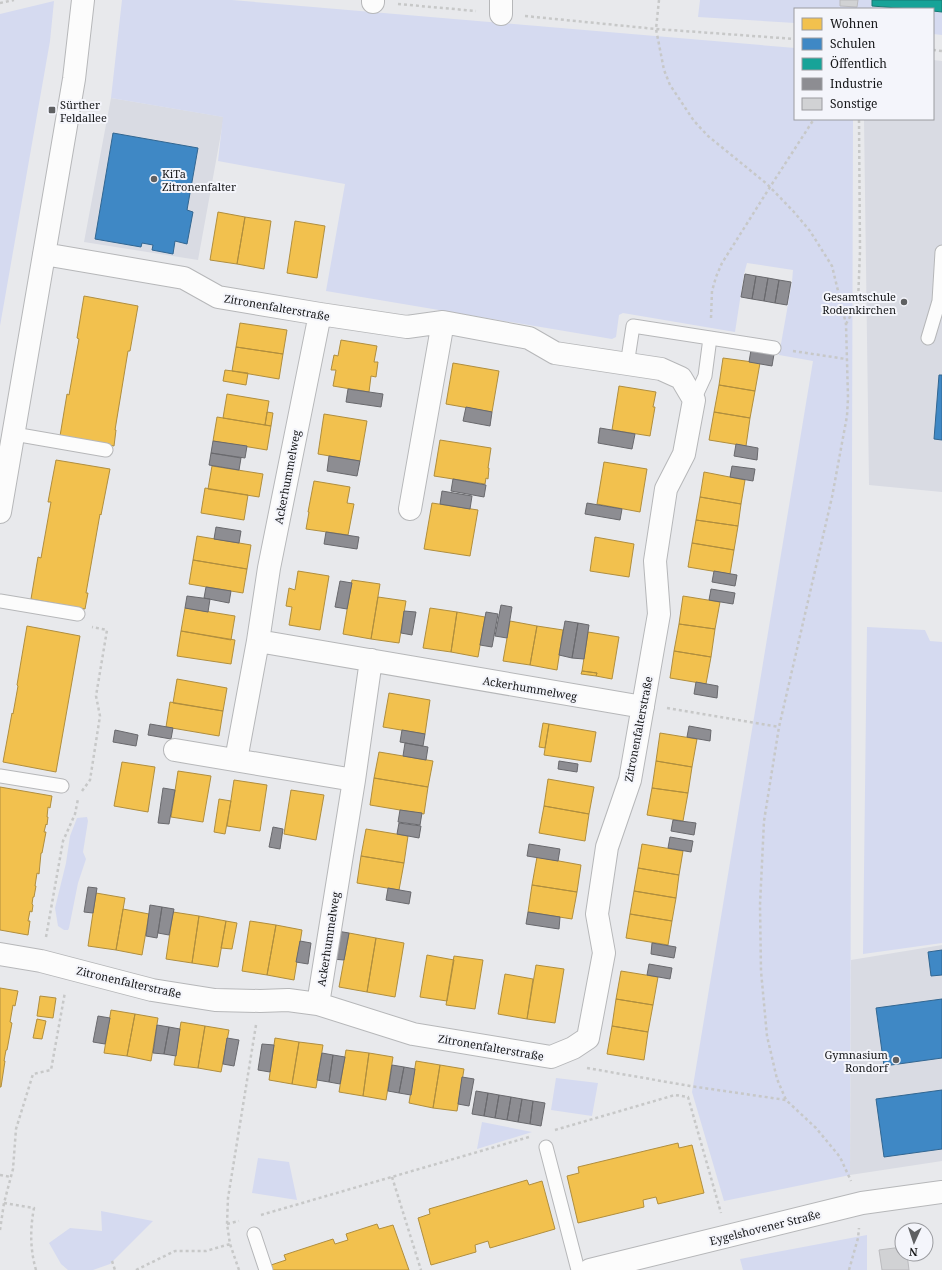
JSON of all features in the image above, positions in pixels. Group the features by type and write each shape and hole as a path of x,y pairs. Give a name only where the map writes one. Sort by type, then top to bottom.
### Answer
{"street":[{"path":"0,512 9,440 44,254 74,79 83,0"},
{"name":"Zitronenfalterstraße","path":"0,954 41,961 159,991 215,1000 288,1000 318,1004 413,1034 551,1057 572,1048 588,1038 604,953 597,914 607,847 630,780 659,614 655,561 666,489 684,454 694,400 681,378 661,370 555,353 529,338 443,322 407,327 218,297 184,278 44,254"},
{"name":"Ackerhummelweg","path":"236,760 258,641 269,568 320,314"},
{"path":"410,509 443,322"},
{"name":"Ackerhummelweg","path":"258,641 643,705"},
{"name":"Ackerhummelweg","path":"318,1004 354,780 371,660"},
{"path":"175,750 354,780"},
{"name":"Eygelshovener Straße","path":"590,1270 862,1204 942,1192"}],"lane":[{"path":"928,338 939,301 942,252"},
{"path":"627,365 633,326 774,348"},
{"path":"694,400 705,376 710,338"},
{"path":"9,440 106,450"},
{"path":"0,601 78,614"},
{"path":"0,776 62,786"},
{"path":"546,1147 578,1270"},
{"path":"254,1234 266,1270"}],"path":[{"path":"0,3 14,0"},
{"path":"659,0 656,29 664,70 670,85 694,121 708,136 770,187 810,231 832,266 846,324 848,398 844,432 832,496 780,728 764,821 760,905 761,972 767,1036 777,1079 786,1100 816,1128 840,1157 862,1204 858,1238 849,1270"},
{"path":"656,29 794,39"},
{"path":"710,338 712,291 722,263 813,120"},
{"path":"846,324 858,302 860,251 859,120"},
{"path":"774,348 846,359"},
{"path":"41,961 63,841 75,814 78,795 90,780 100,716 96,696 107,630 92,627"},
{"path":"643,705 780,728"},
{"path":"0,1230 4,1203 13,1168 16,1129 33,1074 51,1070 69,969"},
{"path":"239,1270 230,1244 227,1224 228,1198 260,1001"},
{"path":"572,1048 588,1069 786,1100"},
{"path":"553,1130 675,1095 688,1097 728,1236"},
{"path":"257,1216 530,1137"},
{"path":"0,1175 11,1177"},
{"path":"392,1177 421,1270"},
{"path":"4,1203 34,1208 31,1222 32,1254 36,1270"},
{"path":"227,1224 242,1220"},
{"path":"136,1270 175,1251 206,1251 230,1244"},
{"path":"112,1261 115,1270"}],"shaded area":[{"path":"122,0 232,0 794,48 794,120 853,120 850,1175 724,1201 692,1092 813,361 779,355 793,270 747,263 735,332 623,313 619,315 616,337 612,339 326,291 345,184 218,161 223,117 111,98"},
{"path":"700,0 942,0 942,35 934,34 934,8 794,8 794,23 698,17"},
{"path":"54,1 50,41 0,326 0,14"},
{"name":"Gesamtschule Rodenkirchen","path":"934,60 942,61 942,492 869,485 864,120 934,120"},
{"name":"KiTa Zitronenfalter","path":"111,98 224,117 198,260 84,242"},
{"path":"867,627 925,630 930,641 942,642 942,943 863,954"},
{"path":"87,817 88,821 83,852 86,859 78,883 69,928 68,930 64,930 58,926 55,908 66,863 70,836 77,818"},
{"name":"Gymnasium Rondorf","path":"942,945 942,1161 850,1175 851,960"},
{"path":"556,1078 598,1083 592,1116 551,1110"},
{"path":"482,1122 532,1132 477,1149"},
{"path":"258,1158 289,1162 297,1200 252,1193"},
{"path":"101,1211 153,1221 110,1264 93,1270 68,1270 61,1264 49,1243 70,1228 102,1231"},
{"path":"867,1235 867,1270 743,1270 740,1259"}],"building: Wohnen":[{"path":"218,212 245,217 237,264 210,260"},
{"path":"245,217 271,221 264,269 237,264"},
{"path":"295,221 325,226 317,278 287,273"},
{"path":"84,296 138,306 130,351 128,351 115,430 114,446 60,436 67,394 69,395 79,339 77,338"},
{"path":"240,323 287,330 283,354 236,347"},
{"path":"341,340 377,346 374,362 378,362 376,377 371,376 369,392 333,386 336,370 331,370 334,355 338,356"},
{"path":"236,347 283,354 279,379 232,371"},
{"path":"723,358 760,363 755,391 719,385"},
{"path":"453,363 499,371 492,412 446,404"},
{"path":"225,370 248,373 246,385 223,381"},
{"path":"719,385 755,391 750,418 714,412"},
{"path":"619,386 656,392 650,436 612,430"},
{"path":"227,394 269,401 265,425 223,418"},
{"path":"267,412 273,413 271,426 265,425"},
{"path":"714,412 750,418 746,446 709,440"},
{"path":"324,414 367,421 360,461 318,454"},
{"path":"217,417 271,426 267,450 213,441"},
{"path":"440,440 491,448 488,479 486,478 485,484 434,476"},
{"path":"56,460 110,469 101,515 100,514 86,593 88,593 85,609 31,599 38,557 41,558 51,502 48,502"},
{"path":"604,462 647,469 640,512 597,504"},
{"path":"212,466 263,474 259,497 208,489"},
{"path":"704,472 745,480 741,504 700,497"},
{"path":"314,481 350,487 347,503 354,504 348,535 306,529"},
{"path":"205,488 248,495 244,520 201,513"},
{"path":"700,497 741,504 738,526 696,520"},
{"path":"432,503 478,510 470,556 424,549"},
{"path":"696,520 738,526 734,550 692,543"},
{"path":"197,536 251,545 247,569 193,560"},
{"path":"595,537 634,544 629,577 590,571"},
{"path":"692,543 734,550 730,574 688,567"},
{"path":"193,560 247,569 243,593 189,584"},
{"path":"298,571 329,576 320,630 289,625 292,607 286,606 289,588 295,590"},
{"path":"352,580 380,584 371,639 343,634"},
{"path":"683,596 720,602 715,629 679,624"},
{"path":"378,597 406,601 399,643 371,639"},
{"path":"185,608 235,616 231,640 181,631"},
{"path":"430,608 457,612 451,652 423,648"},
{"path":"457,612 485,617 478,657 451,652"},
{"path":"510,621 537,626 530,665 503,661"},
{"path":"679,624 715,629 711,657 674,651"},
{"path":"27,626 80,636 56,772 3,762 18,686"},
{"path":"537,626 563,630 557,670 530,665"},
{"path":"181,631 235,640 231,664 177,656"},
{"path":"588,632 619,637 612,679 596,676 597,673 582,671"},
{"path":"674,651 711,657 706,684 670,678"},
{"path":"582,671 597,673 596,676 581,674"},
{"path":"177,679 227,688 223,711 173,703"},
{"path":"389,693 430,700 425,734 383,727"},
{"path":"170,702 223,711 219,736 166,727"},
{"path":"543,723 549,724 545,748 539,747"},
{"path":"549,724 596,732 591,762 544,755"},
{"path":"660,733 697,739 692,767 656,761"},
{"path":"379,752 433,761 428,787 374,778"},
{"path":"656,761 692,767 688,793 652,788"},
{"path":"122,762 155,767 148,812 114,806"},
{"path":"178,771 211,776 203,822 171,817"},
{"path":"374,778 428,787 424,814 370,805"},
{"path":"548,779 594,787 589,814 544,806"},
{"path":"234,780 267,785 260,831 227,826"},
{"path":"0,787 52,796 50,808 48,807 47,825 46,824 44,832 46,832 41,853 39,874 37,873 32,912 30,911 28,921 30,921 28,935 0,930"},
{"path":"652,788 688,793 683,821 647,815"},
{"path":"291,790 324,795 316,840 284,834"},
{"path":"219,799 231,801 225,834 214,832"},
{"path":"544,806 589,814 585,841 539,833"},
{"path":"366,829 408,836 404,863 361,856"},
{"path":"642,844 683,851 679,875 638,868"},
{"path":"361,856 404,863 399,890 357,883"},
{"path":"537,857 581,865 577,892 532,885"},
{"path":"638,868 679,875 676,898 634,891"},
{"path":"532,885 577,892 572,919 528,912"},
{"path":"634,891 676,898 672,921 630,914"},
{"path":"96,893 125,898 116,950 88,946"},
{"path":"123,909 149,914 142,955 116,950"},
{"path":"173,912 199,916 192,963 166,959"},
{"path":"630,914 672,921 668,945 626,938"},
{"path":"199,916 226,921 218,967 192,963"},
{"path":"226,921 237,923 232,949 221,948"},
{"path":"250,921 276,925 267,975 242,971"},
{"path":"276,925 302,930 294,980 267,975"},
{"path":"349,933 376,938 367,992 339,987"},
{"path":"376,938 404,943 395,997 367,992"},
{"path":"427,955 454,960 447,1001 420,997"},
{"path":"454,956 483,960 475,1009 446,1005"},
{"path":"536,965 564,969 555,1023 527,1019"},
{"path":"621,971 658,977 653,1005 616,999"},
{"path":"505,974 533,979 527,1019 498,1014"},
{"path":"0,988 18,991 15,1006 13,1005 10,1022 12,1023 4,1061 1,1087 0,1087"},
{"path":"40,996 56,998 53,1018 37,1016"},
{"path":"616,999 653,1005 648,1032 612,1026"},
{"path":"111,1010 135,1014 127,1056 104,1053"},
{"path":"135,1014 158,1018 151,1061 127,1056"},
{"path":"37,1019 46,1021 42,1039 33,1038"},
{"path":"181,1022 205,1026 198,1068 174,1065"},
{"path":"205,1026 229,1030 221,1072 198,1068"},
{"path":"612,1026 648,1032 644,1060 607,1054"},
{"path":"275,1038 299,1042 292,1084 269,1080"},
{"path":"299,1042 323,1045 316,1088 292,1084"},
{"path":"346,1050 369,1053 363,1096 339,1092"},
{"path":"369,1053 393,1057 386,1100 363,1096"},
{"path":"416,1061 440,1065 433,1108 409,1103"},
{"path":"440,1065 464,1069 457,1111 433,1108"},
{"path":"678,1143 679,1148 692,1145 704,1193 658,1204 656,1197 643,1200 644,1207 578,1223 567,1176 579,1173 578,1167"},
{"path":"527,1180 529,1185 542,1181 555,1229 490,1248 488,1241 475,1245 476,1252 431,1265 418,1218 430,1214 429,1209"},
{"path":"377,1224 379,1229 393,1225 409,1270 272,1270 271,1265 286,1260 284,1255 333,1239 335,1244 348,1240 346,1234"}],"building: Schulen":[{"path":"113,133 198,148 187,210 193,212 187,244 175,241 173,254 152,250 153,245 142,243 141,247 95,239"},
{"path":"939,375 942,375 942,440 934,439"},
{"path":"942,950 942,975 931,976 928,952"},
{"path":"942,999 942,1058 884,1066 876,1008"},
{"path":"942,1090 942,1149 884,1157 876,1099"}],"building: Öffentlich":[{"path":"872,0 942,0 942,12 934,11 934,8 872,6"}],"building: Industrie":[{"path":"745,274 756,276 752,299 741,297"},
{"path":"756,276 768,278 764,301 752,299"},
{"path":"768,278 779,280 775,303 764,301"},
{"path":"779,280 791,282 787,305 775,303"},
{"path":"751,350 774,354 772,366 749,362"},
{"path":"348,389 383,394 381,407 346,402"},
{"path":"466,407 492,412 490,426 463,421"},
{"path":"600,428 635,434 632,449 598,443"},
{"path":"213,441 247,446 245,458 211,453"},
{"path":"736,444 758,448 757,460 734,456"},
{"path":"211,453 241,458 239,470 209,465"},
{"path":"329,456 360,461 357,476 327,471"},
{"path":"732,466 755,469 753,481 730,477"},
{"path":"453,479 486,485 484,497 451,491"},
{"path":"442,491 472,496 470,509 440,504"},
{"path":"587,503 622,509 620,520 585,514"},
{"path":"216,527 241,531 239,543 214,539"},
{"path":"326,532 359,537 357,549 324,544"},
{"path":"714,571 737,575 735,586 712,582"},
{"path":"340,581 352,583 347,609 335,607"},
{"path":"206,587 231,591 229,603 204,598"},
{"path":"711,589 735,593 733,604 709,600"},
{"path":"187,596 210,599 208,612 185,608"},
{"path":"501,605 512,607 507,638 495,636"},
{"path":"404,611 416,612 412,635 401,633"},
{"path":"486,612 498,614 492,647 480,645"},
{"path":"565,621 578,623 572,658 559,655"},
{"path":"578,623 589,625 584,659 572,658"},
{"path":"696,682 718,686 717,698 694,694"},
{"path":"150,724 173,728 171,739 148,735"},
{"path":"689,726 711,730 710,741 687,737"},
{"path":"115,730 138,735 136,746 113,742"},
{"path":"402,730 425,734 423,746 400,742"},
{"path":"405,743 428,747 426,760 403,756"},
{"path":"559,761 578,764 577,772 558,769"},
{"path":"163,788 175,790 169,824 158,823"},
{"path":"400,810 422,813 420,825 398,822"},
{"path":"673,820 696,823 694,835 671,831"},
{"path":"399,823 421,826 419,838 397,834"},
{"path":"273,827 283,829 280,849 269,847"},
{"path":"670,837 693,841 691,852 668,848"},
{"path":"529,844 560,849 558,861 527,856"},
{"path":"88,887 97,888 93,913 84,912"},
{"path":"388,888 411,892 409,904 386,900"},
{"path":"150,905 162,907 157,938 146,936"},
{"path":"162,907 174,909 169,935 158,933"},
{"path":"528,912 560,917 559,929 526,924"},
{"path":"337,931 349,933 344,960 332,959"},
{"path":"300,941 311,943 308,964 296,962"},
{"path":"652,943 676,947 674,958 651,954"},
{"path":"649,964 672,968 670,979 647,975"},
{"path":"98,1016 110,1018 105,1044 93,1042"},
{"path":"157,1025 169,1027 164,1054 153,1053"},
{"path":"169,1027 180,1029 176,1056 164,1054"},
{"path":"227,1038 239,1040 234,1066 223,1064"},
{"path":"262,1044 274,1045 270,1072 258,1070"},
{"path":"322,1053 333,1055 329,1082 317,1080"},
{"path":"333,1055 345,1057 340,1084 329,1082"},
{"path":"392,1065 404,1067 399,1093 388,1091"},
{"path":"404,1067 415,1069 411,1095 399,1093"},
{"path":"462,1077 474,1079 469,1106 458,1104"},
{"path":"476,1091 488,1093 484,1116 472,1114"},
{"path":"488,1093 499,1095 495,1118 484,1116"},
{"path":"499,1095 511,1097 507,1120 495,1118"},
{"path":"511,1097 522,1099 518,1122 507,1120"},
{"path":"522,1099 533,1101 530,1124 518,1122"},
{"path":"533,1101 545,1103 541,1126 530,1124"}],"building: Sonstige":[{"path":"840,0 858,0 857,7 840,6"},
{"path":"894,1248 894,1262 908,1262 909,1270 882,1270 879,1250"}],"place":[{"name":"Sürther Feldallee","path":"52,110"},
{"name":"KiTa Zitronenfalter","path":"154,179"},
{"name":"Gesamtschule Rodenkirchen","path":"904,302"},
{"name":"Gymnasium Rondorf","path":"896,1060"}]}
